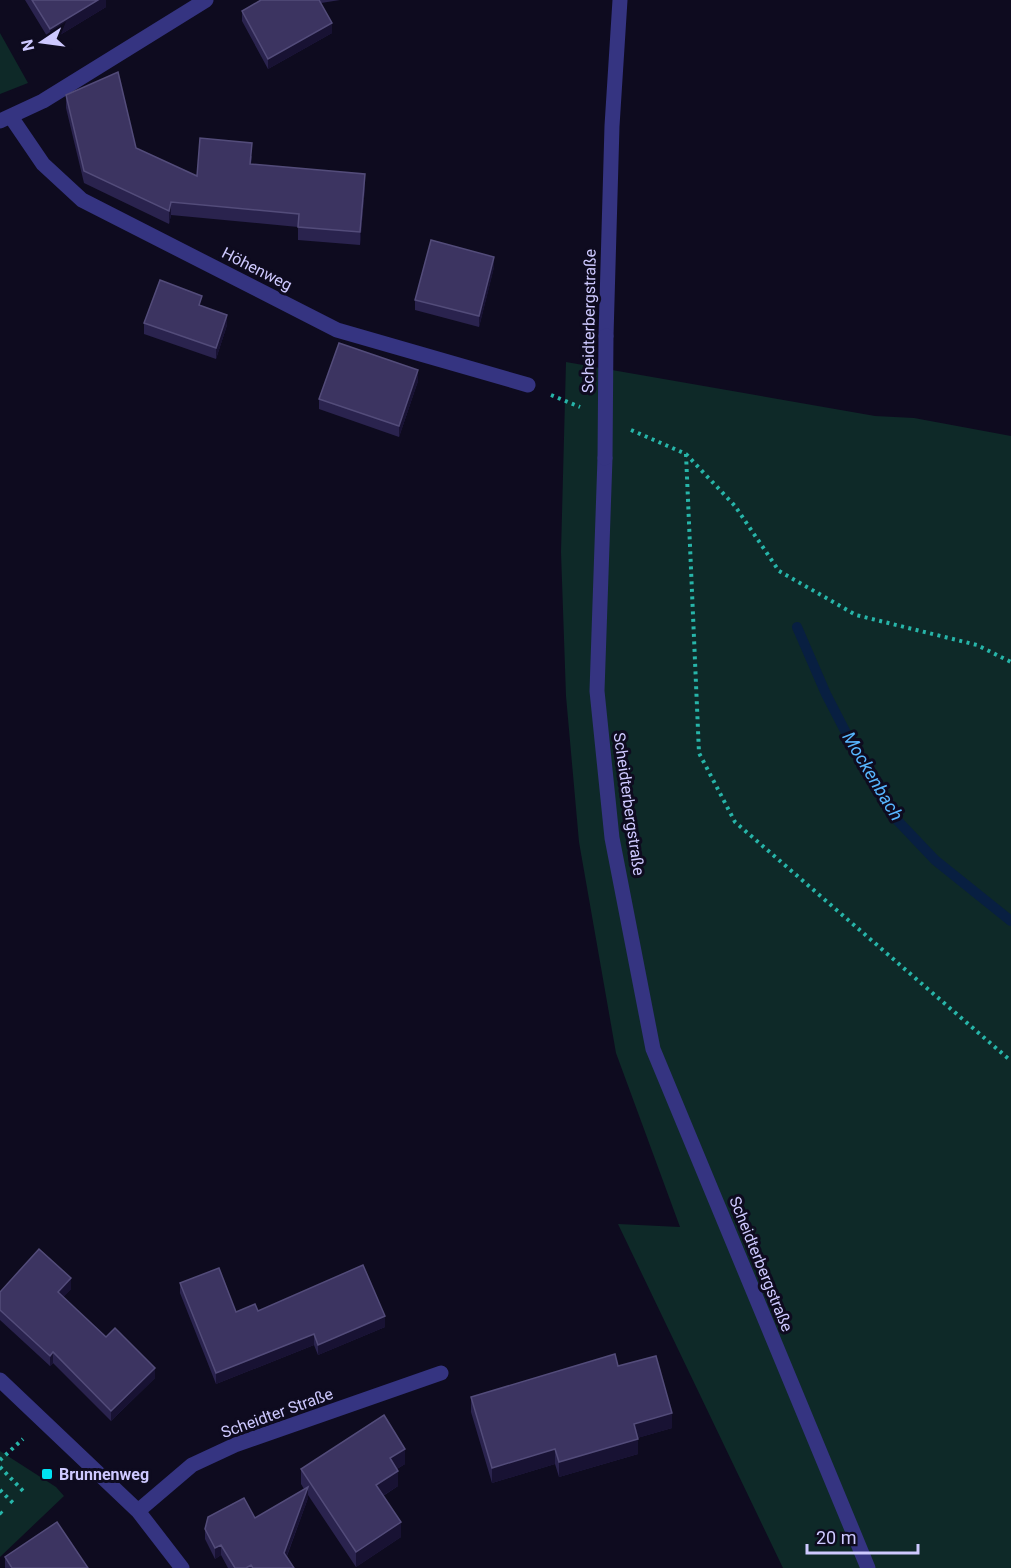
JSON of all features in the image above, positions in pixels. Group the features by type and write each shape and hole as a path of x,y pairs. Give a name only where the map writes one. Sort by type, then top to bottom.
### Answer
{"street":[{"name":"Höhenweg","path":"206,0 43,101 5,119 43,164 82,200 337,330 528,385"},
{"name":"Scheidterbergstraße","path":"620,0 612,126 605,458 597,691 612,838 653,1049 842,1512 868,1568"},
{"name":"Scheidter Straße","path":"138,1511 192,1465 225,1450 441,1373"},
{"path":"0,1380 138,1511 182,1568"}],"path":[{"path":"528,385 581,408"},
{"path":"623,426 686,453 735,506 779,571 856,615 977,645 1011,662"},
{"path":"686,453 699,753 735,822 1011,1061"},
{"path":"0,1460 6,1454"},
{"path":"0,1467 26,1494"},
{"path":"0,1490 14,1504"}],"green space":[{"path":"0,33 28,83 0,94"},
{"path":"566,362 875,416 914,418 1011,436 1011,1568 783,1568 618,1224 680,1227 616,1053 579,842 566,696 561,552"},
{"path":"0,1451 56,1487 64,1496 0,1557"}],"building":[{"path":"32,0 98,0 50,29"},
{"path":"261,0 319,0 332,23 268,59 242,11"},
{"path":"118,72 136,148 197,176 200,138 252,143 250,164 365,174 360,232 298,227 299,214 171,202 169,211 84,171 66,95"},
{"path":"431,240 494,257 479,316 415,300"},
{"path":"160,280 202,296 199,305 227,315 216,348 144,323"},
{"path":"339,343 418,370 399,426 319,399"},
{"path":"39,1249 71,1278 58,1292 106,1337 115,1328 155,1368 111,1411 53,1352 50,1356 0,1310 0,1292"},
{"path":"363,1265 385,1316 318,1345 314,1334 216,1373 180,1283 219,1268 236,1312 255,1304 258,1311"},
{"path":"615,1354 618,1366 656,1356 672,1413 634,1424 638,1439 559,1462 555,1449 492,1468 471,1397"},
{"path":"384,1415 405,1449 390,1458 398,1471 376,1485 401,1522 356,1552 301,1469"},
{"path":"308,1487 284,1553 294,1568 253,1568 251,1565 246,1568 235,1568 221,1545 215,1548 205,1529 208,1517 244,1498 255,1518"},
{"path":"57,1522 88,1568 12,1568 5,1557"}],"waterway":[{"name":"Mockenbach","path":"797,627 826,694 859,758 897,820 935,860 1011,921"}],"place":[{"name":"Brunnenweg","path":"47,1474"}]}
